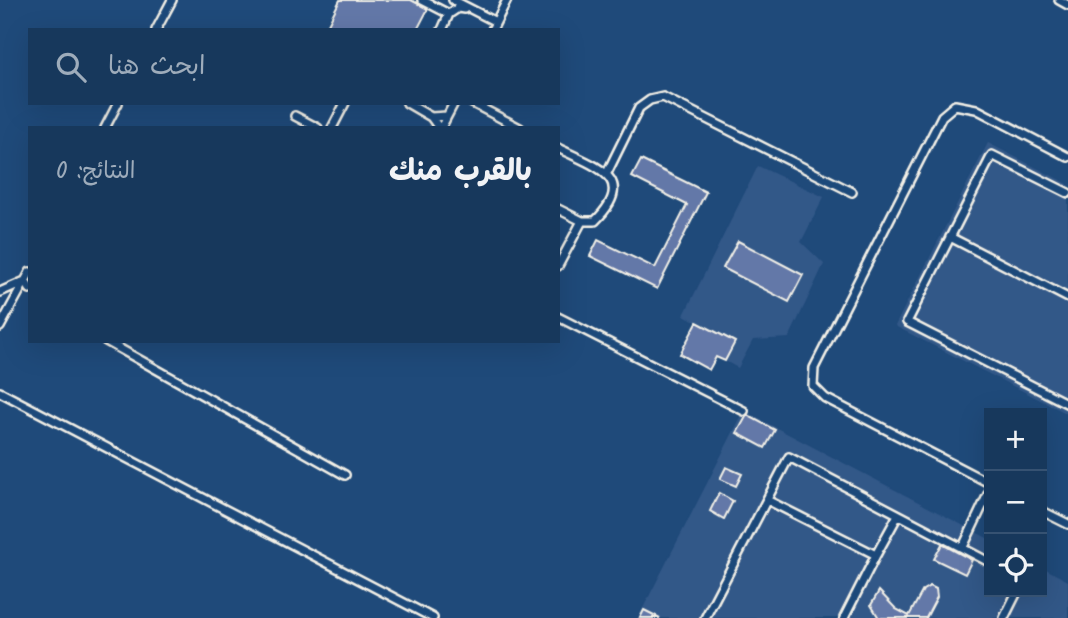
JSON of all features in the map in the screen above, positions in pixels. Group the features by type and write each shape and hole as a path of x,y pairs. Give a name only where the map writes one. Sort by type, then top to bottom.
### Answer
{"lane":[{"path":"157,28 172,0"},
{"path":"422,0 449,14"},
{"path":"453,0 494,26 508,0"},
{"path":"1059,0 1068,5"},
{"path":"443,28 449,14 458,8 471,10"},
{"path":"607,173 639,108 650,100 663,97 852,192"},
{"path":"106,126 117,105"},
{"path":"333,126 344,105"},
{"path":"410,105 430,117 438,126"},
{"path":"441,126 453,105"},
{"path":"476,105 516,126"},
{"path":"984,480 825,398 813,386 814,368 942,117 956,105 976,109 1068,157"},
{"path":"295,116 314,126"},
{"path":"430,117 447,116"},
{"path":"560,149 607,173 614,181 614,190 603,213 595,221 582,221 560,210"},
{"path":"1068,193 992,155 906,322 1068,404"},
{"path":"560,262 582,221"},
{"path":"950,237 1068,298"},
{"path":"0,327 28,276"},
{"path":"25,281 28,286"},
{"path":"0,292 25,281"},
{"path":"560,318 744,411"},
{"path":"110,343 345,475"},
{"path":"0,391 433,618"},
{"path":"705,618 789,457 984,559"},
{"path":"767,500 876,555"},
{"path":"963,547 984,503"},
{"path":"1047,513 1068,524"},
{"path":"844,618 898,515"},
{"path":"1004,618 1014,597"}],"shaded area":[{"path":"988,143 1068,184 1068,414 895,326"},
{"path":"758,166 824,197 801,242 824,264 789,338 753,340 738,368 725,361 734,342 684,315"},
{"path":"744,411 984,536 984,597 1047,597 1047,570 1068,581 1068,618 638,618"}],"building":[{"path":"340,0 411,0 428,9 418,28 326,28"},
{"path":"641,160 706,192 657,289 590,256 598,240 655,268 687,205 632,177"},
{"path":"738,241 803,275 789,302 723,268"},
{"path":"697,322 735,342 725,361 716,357 709,370 680,354"},
{"path":"747,415 775,430 765,448 737,433"},
{"path":"726,467 742,474 736,486 720,479"},
{"path":"719,493 733,501 724,519 710,511"},
{"path":"942,544 972,560 965,574 934,559"},
{"path":"930,586 936,589 937,597 926,618 879,618 871,605 879,591 896,609 909,616 923,590"},
{"path":"644,610 660,618 640,618"}]}
